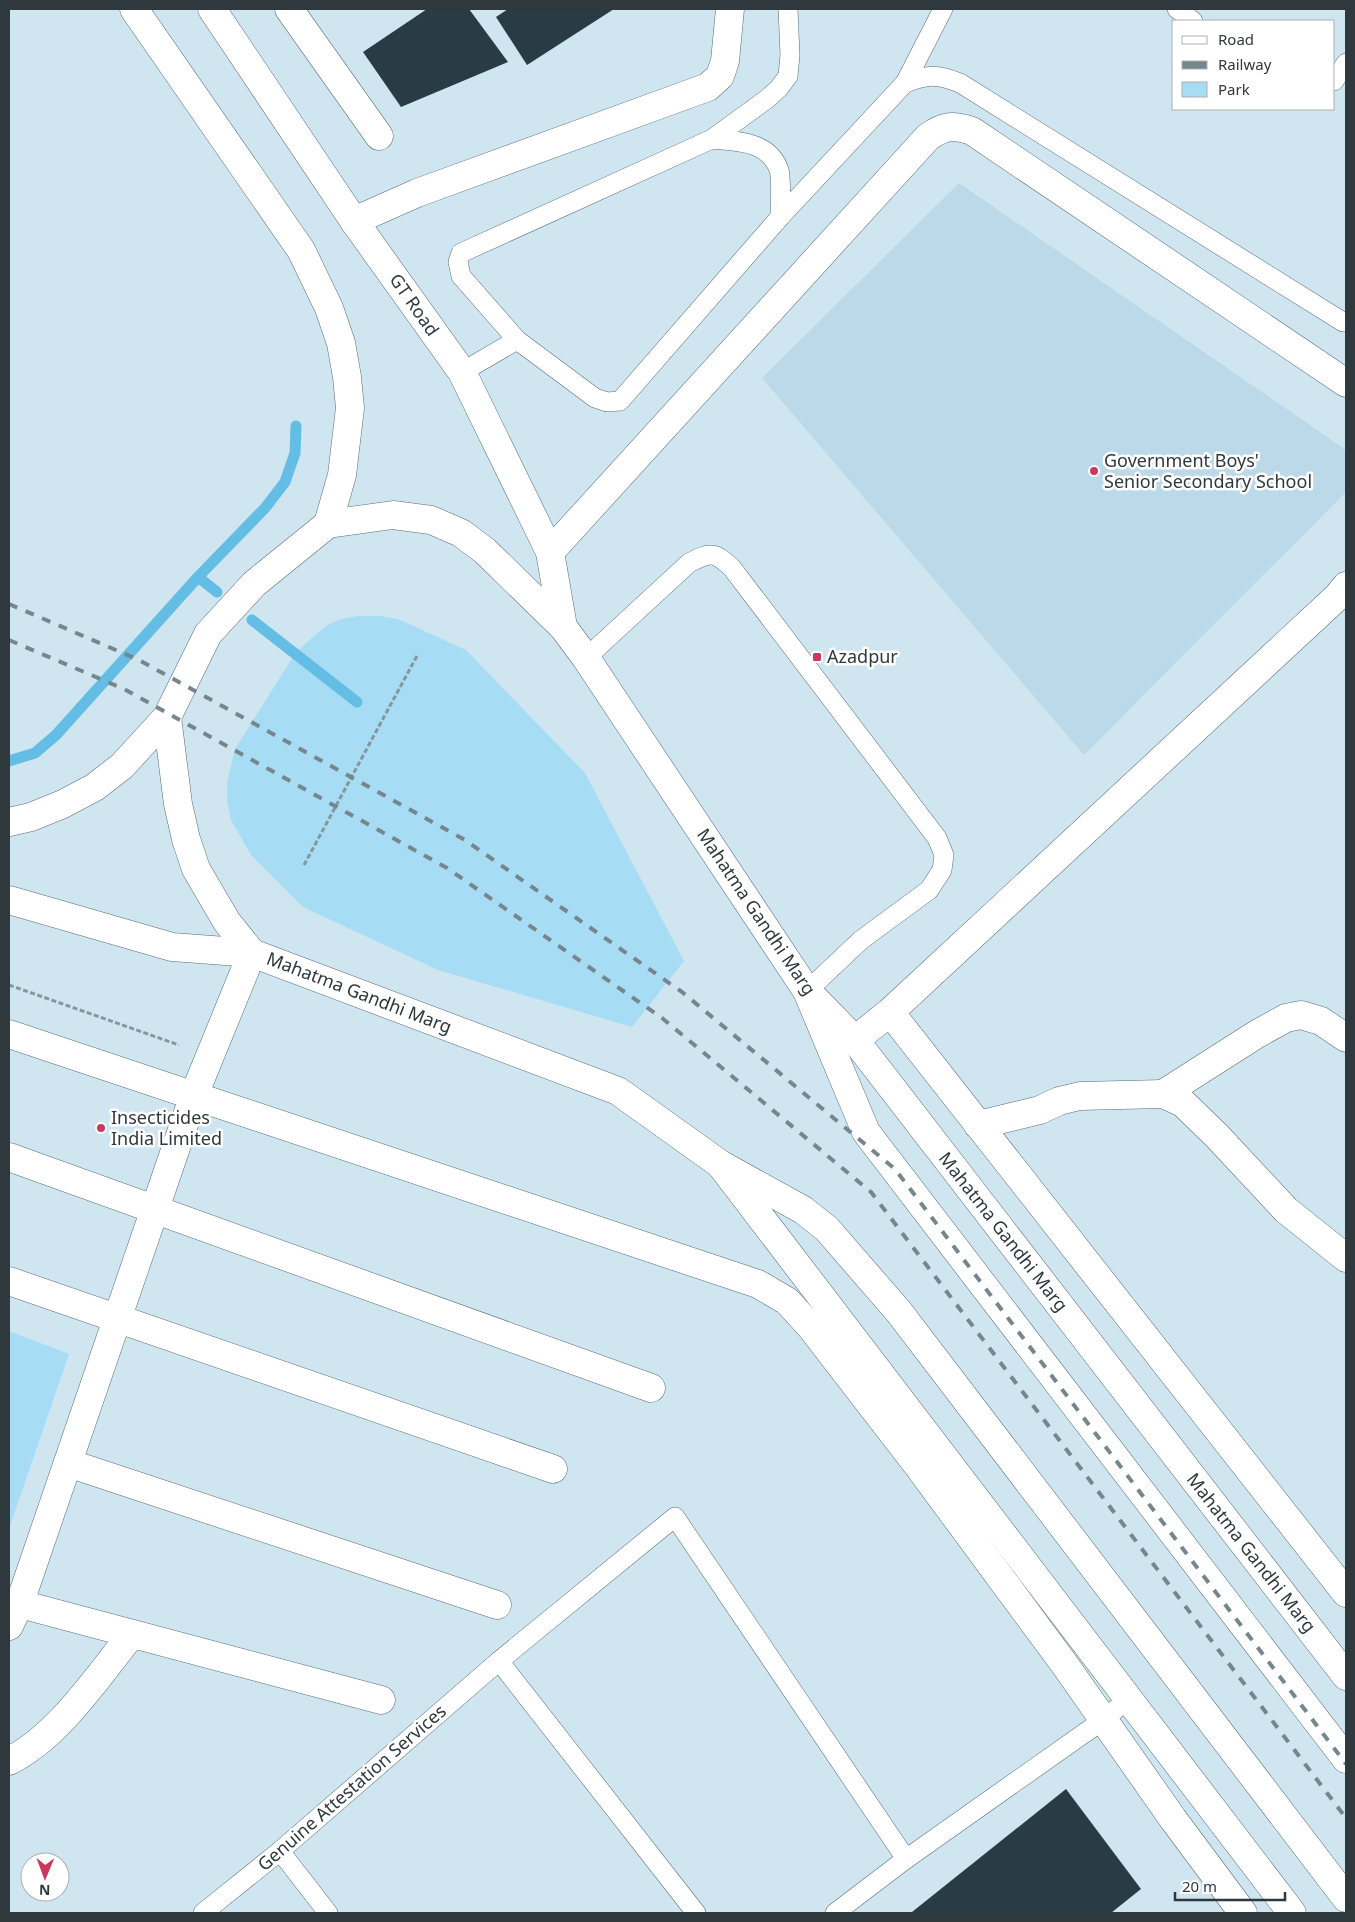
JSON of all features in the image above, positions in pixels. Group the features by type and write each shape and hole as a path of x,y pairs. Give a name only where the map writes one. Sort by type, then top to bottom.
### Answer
{"street":[{"path":"9,822 31,817 63,804 95,787 122,766 167,717 208,634 254,584 328,524 342,475 350,408 342,343 329,308 300,250 134,9"},
{"name":"GT Road","path":"212,9 354,221 462,372 550,552 563,627"},
{"path":"290,9 379,136"},
{"path":"354,221 417,193 708,87 720,76 725,61 730,9"},
{"path":"550,552 928,137 941,128 958,127 972,132 1346,382"},
{"name":"Mahatma Gandhi Marg","path":"328,524 393,515 431,520 461,533 485,551 563,627 586,658 807,991 855,1040 1346,1676"},
{"path":"855,1040 890,1012 1343,596"},
{"name":"Mahatma Gandhi Marg","path":"167,717 178,804 186,839 196,869 227,922 252,953"},
{"name":"Mahatma Gandhi Marg","path":"9,900 172,947 252,953 618,1091 720,1164 1292,1913"},
{"path":"252,953 194,1095 68,1463 12,1611 132,1634 381,1700"},
{"path":"807,991 866,1132 1346,1759"},
{"path":"890,1012 1346,1593"},
{"path":"1163,1094 1257,1034 1286,1018 1301,1015 1321,1021 1346,1038"},
{"path":"9,1034 758,1284 787,1301 810,1326 918,1466 1065,1665 1173,1819 1243,1913"},
{"path":"978,1125 1040,1110 1080,1096 1163,1094 1183,1103 1217,1136 1286,1210 1346,1258"},
{"path":"9,1157 651,1388"},
{"path":"720,1164 803,1210 827,1229 899,1312 1346,1898"},
{"path":"9,1281 553,1469"},
{"path":"68,1463 497,1605"},
{"path":"9,1761 18,1757 48,1734 62,1720 132,1634"}],"lane":[{"path":"788,9 790,55 788,76 779,88 767,98 712,139 462,253 458,262 460,276 517,340 595,398 607,402 620,401 780,217 905,83 943,9"},
{"path":"1178,9 1192,20"},
{"path":"1335,80 1346,63"},
{"path":"905,83 924,76 944,77 960,83 1343,322 1346,322"},
{"path":"712,139 746,142 768,153 779,170 780,217"},
{"path":"462,372 517,340"},
{"path":"586,658 689,563 704,555 720,556 732,568 937,838 944,855 942,870 929,890 861,940 807,991"},
{"name":"Genuine Attestation Services","path":"203,1913 280,1851 499,1661 675,1517 906,1859"},
{"path":"499,1661 696,1913"},
{"path":"835,1913 906,1859 1103,1720 1128,1699"},
{"path":"280,1851 328,1913"}],"path":[{"path":"304,865 418,654"},
{"path":"9,985 210,1056"}],"shaded area":[{"name":"Government Boys' Senior Secondary School","path":"959,183 1346,450 1346,492 1084,755 762,378"}],"green space":[{"path":"359,616 379,616 398,619 466,650 585,773 684,961 632,1027 438,970 303,907 251,855 231,820 227,801 227,783 235,749 296,652 327,625 341,619"},
{"path":"9,1331 69,1354 9,1529"}],"building":[{"path":"427,9 469,9 508,62 401,107 363,52"},
{"path":"508,9 614,9 527,65 496,17"},
{"path":"1066,1789 1141,1889 1111,1913 912,1912"}],"waterway":[{"path":"9,761 35,753 56,735 198,577 265,508 285,482 295,453 296,426"},
{"path":"198,577 217,592"},
{"path":"252,620 357,702"}],"railway":[{"path":"9,604 139,660 465,840 682,992 895,1169 1346,1764"},
{"path":"9,640 124,689 447,868 662,1018 871,1192 1346,1818"}],"place":[{"name":"Government Boys' Senior Secondary School","path":"1094,471"},
{"name":"Azadpur","path":"817,657"},
{"name":"Insecticides India Limited","path":"101,1128"}]}
